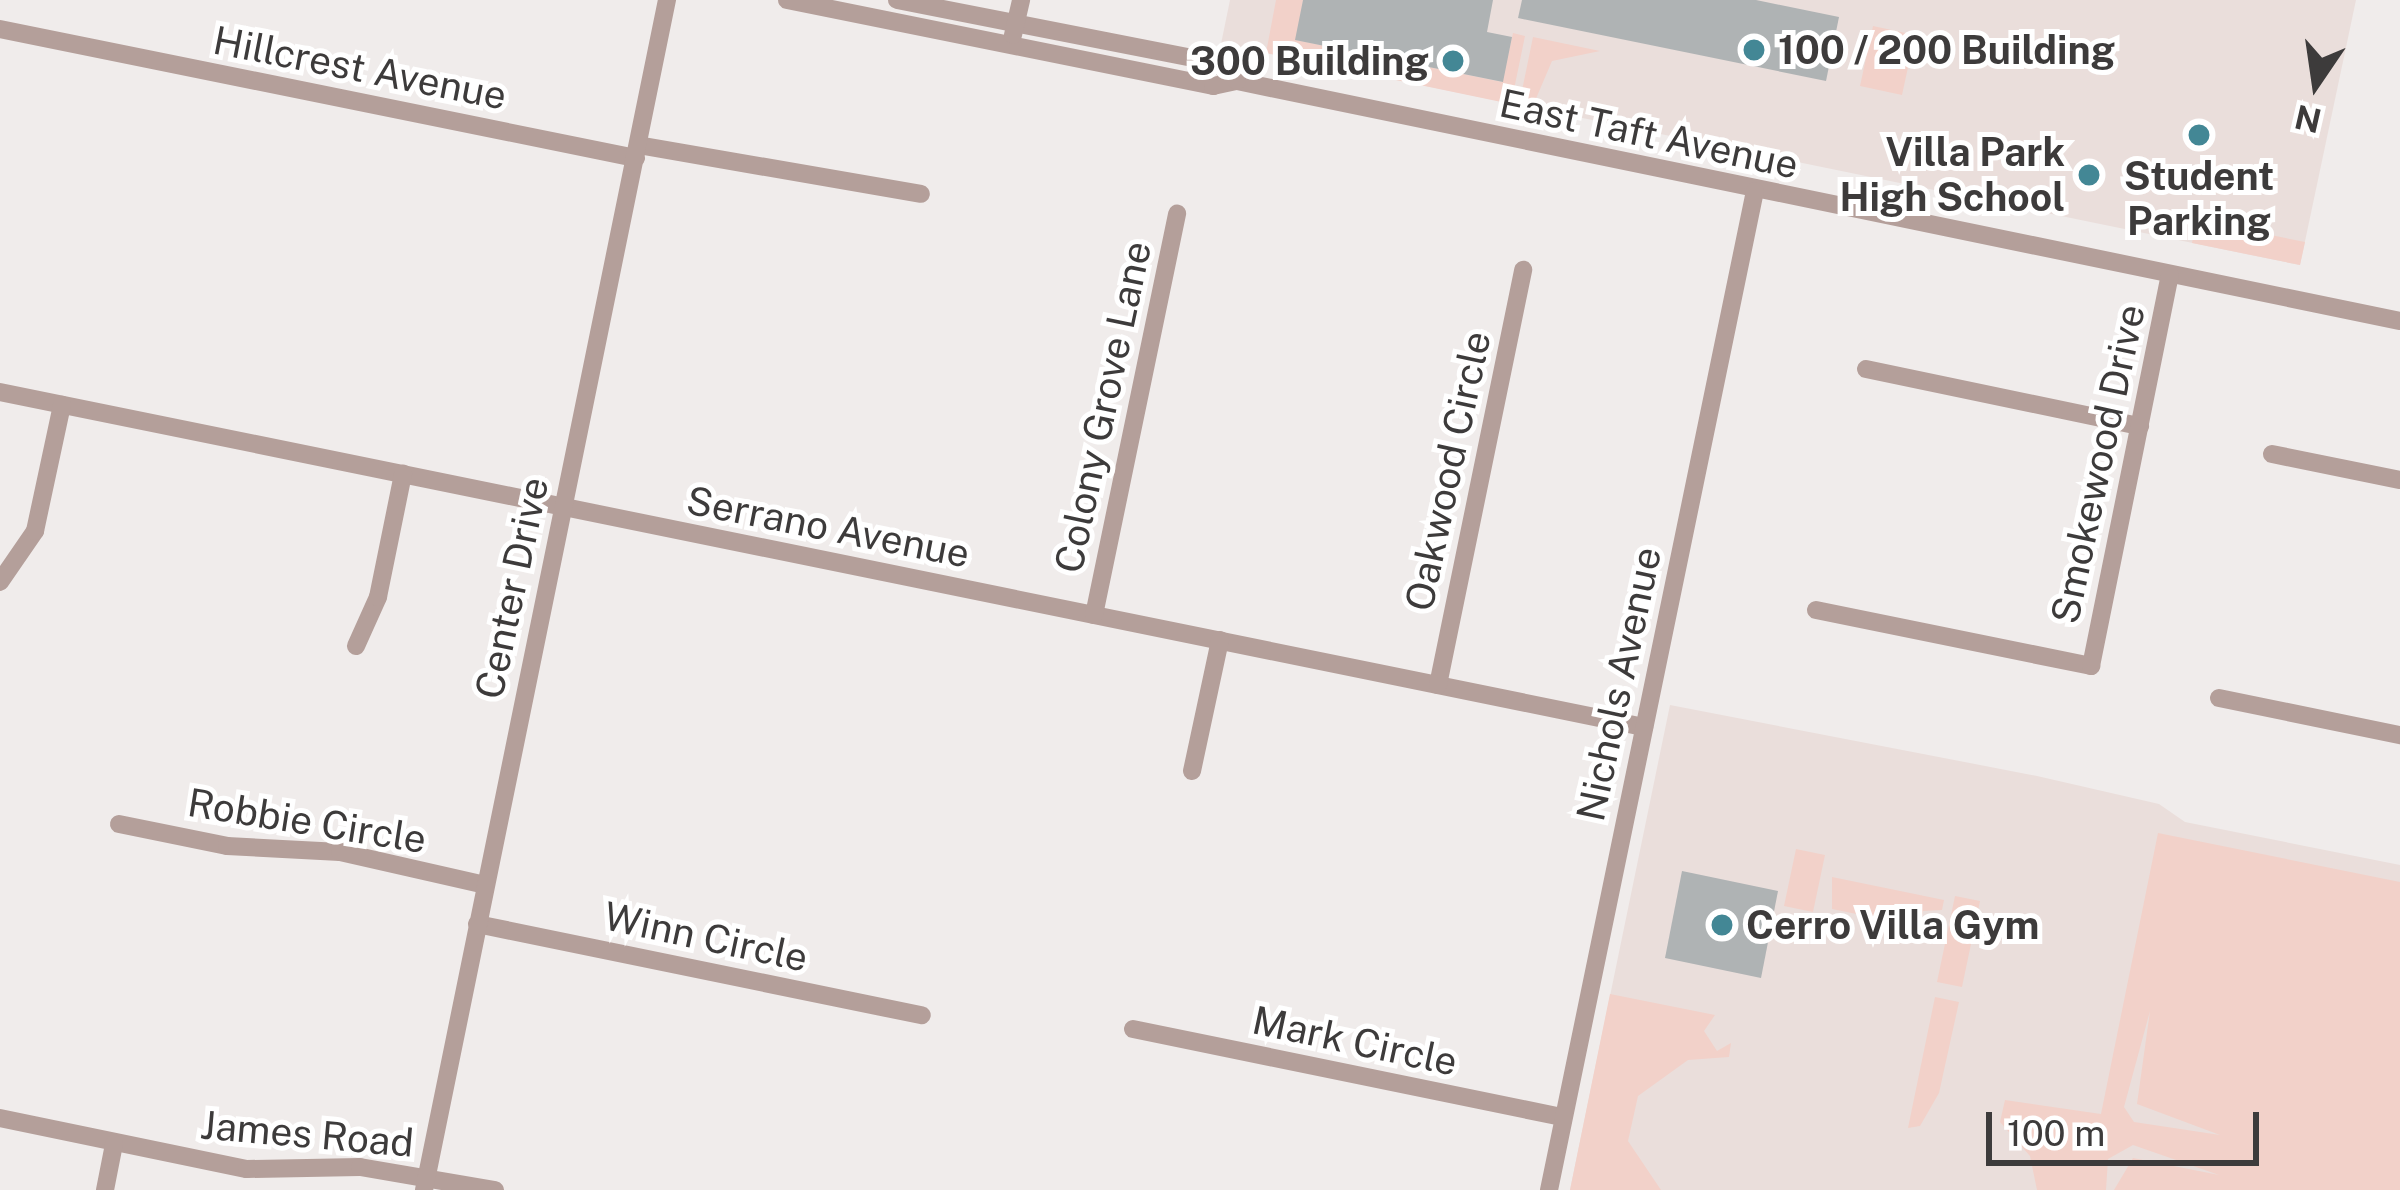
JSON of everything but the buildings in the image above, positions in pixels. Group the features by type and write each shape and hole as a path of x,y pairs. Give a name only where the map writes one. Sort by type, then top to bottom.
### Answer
{"street":[{"name":"Center Drive","path":"426,1184 667,0"},
{"name":"East Taft Avenue","path":"787,0 1213,86 1237,81 2400,321"},
{"name":"East Taft Avenue","path":"897,0 1217,64 1237,81"},
{"path":"1011,46 1021,0"},
{"name":"Hillcrest Avenue","path":"0,29 637,152 921,194"},
{"name":"Nichols Avenue","path":"1549,1190 1755,191"},
{"name":"Colony Grove Lane","path":"1094,615 1177,213"},
{"name":"Oakwood Circle","path":"1438,685 1523,270"},
{"name":"Smokewood Drive","path":"1816,610 2091,666 2170,275"},
{"path":"1866,369 2140,426"},
{"name":"Serrano Avenue","path":"0,392 1643,727"},
{"path":"0,582 35,531 62,405"},
{"path":"2272,454 2400,480"},
{"path":"356,646 378,597 403,474"},
{"path":"1192,771 1220,640"},
{"path":"2219,698 2400,735"},
{"name":"Robbie Circle","path":"119,824 227,846 340,853 484,885"},
{"name":"Winn Circle","path":"477,924 922,1015"},
{"name":"Mark Circle","path":"1133,1029 1563,1118"},
{"name":"James Road","path":"0,1118 264,1171 344,1166 426,1184 495,1190"},
{"path":"105,1190 114,1144"}],"shaded area":[{"name":"Villa Park High School","path":"1230,0 2356,0 2300,265 1221,44"},
{"path":"1276,0 1303,0 1296,40 1502,82 1513,33 1525,36 1511,104 1266,53"},
{"path":"1873,26 1915,35 1902,95 1860,86"},
{"path":"1533,37 1600,51 1552,61 1532,108 1519,105"},
{"path":"2197,220 2305,242 2300,265 2192,243"},
{"path":"1670,705 2037,776 2159,804 2185,822 2400,865 2400,1190 1570,1190"},
{"path":"2158,833 2400,882 2400,1190 2114,1190 2133,1158 2219,1175 2133,1145 2108,1159 2106,1190 2037,1190 2030,1156 2000,1122 2005,1100 2101,1114","holes":["2150,1011 2137,1104 2220,1135 2134,1122 2124,1107"]},
{"path":"1796,849 1825,855 1813,912 1784,906"},
{"path":"1832,877 1944,900 1942,910 1923,911 1920,927 1832,909"},
{"path":"1955,896 1980,901 1962,987 1937,982"},
{"path":"1610,994 1715,1015 1704,1031 1717,1051 1731,1043 1729,1057 1688,1060 1638,1096 1628,1141 1661,1190 1570,1190"},
{"path":"1935,997 1959,1002 1939,1093 1920,1126 1908,1128"}],"place":[{"name":"100 / 200 Building","path":"1754,50"},
{"name":"300 Building","path":"1453,61"},
{"name":"Student Parking","path":"2199,135"},
{"name":"Villa Park High School","path":"2089,175"},
{"name":"Cerro Villa Gym","path":"1722,925"}]}
